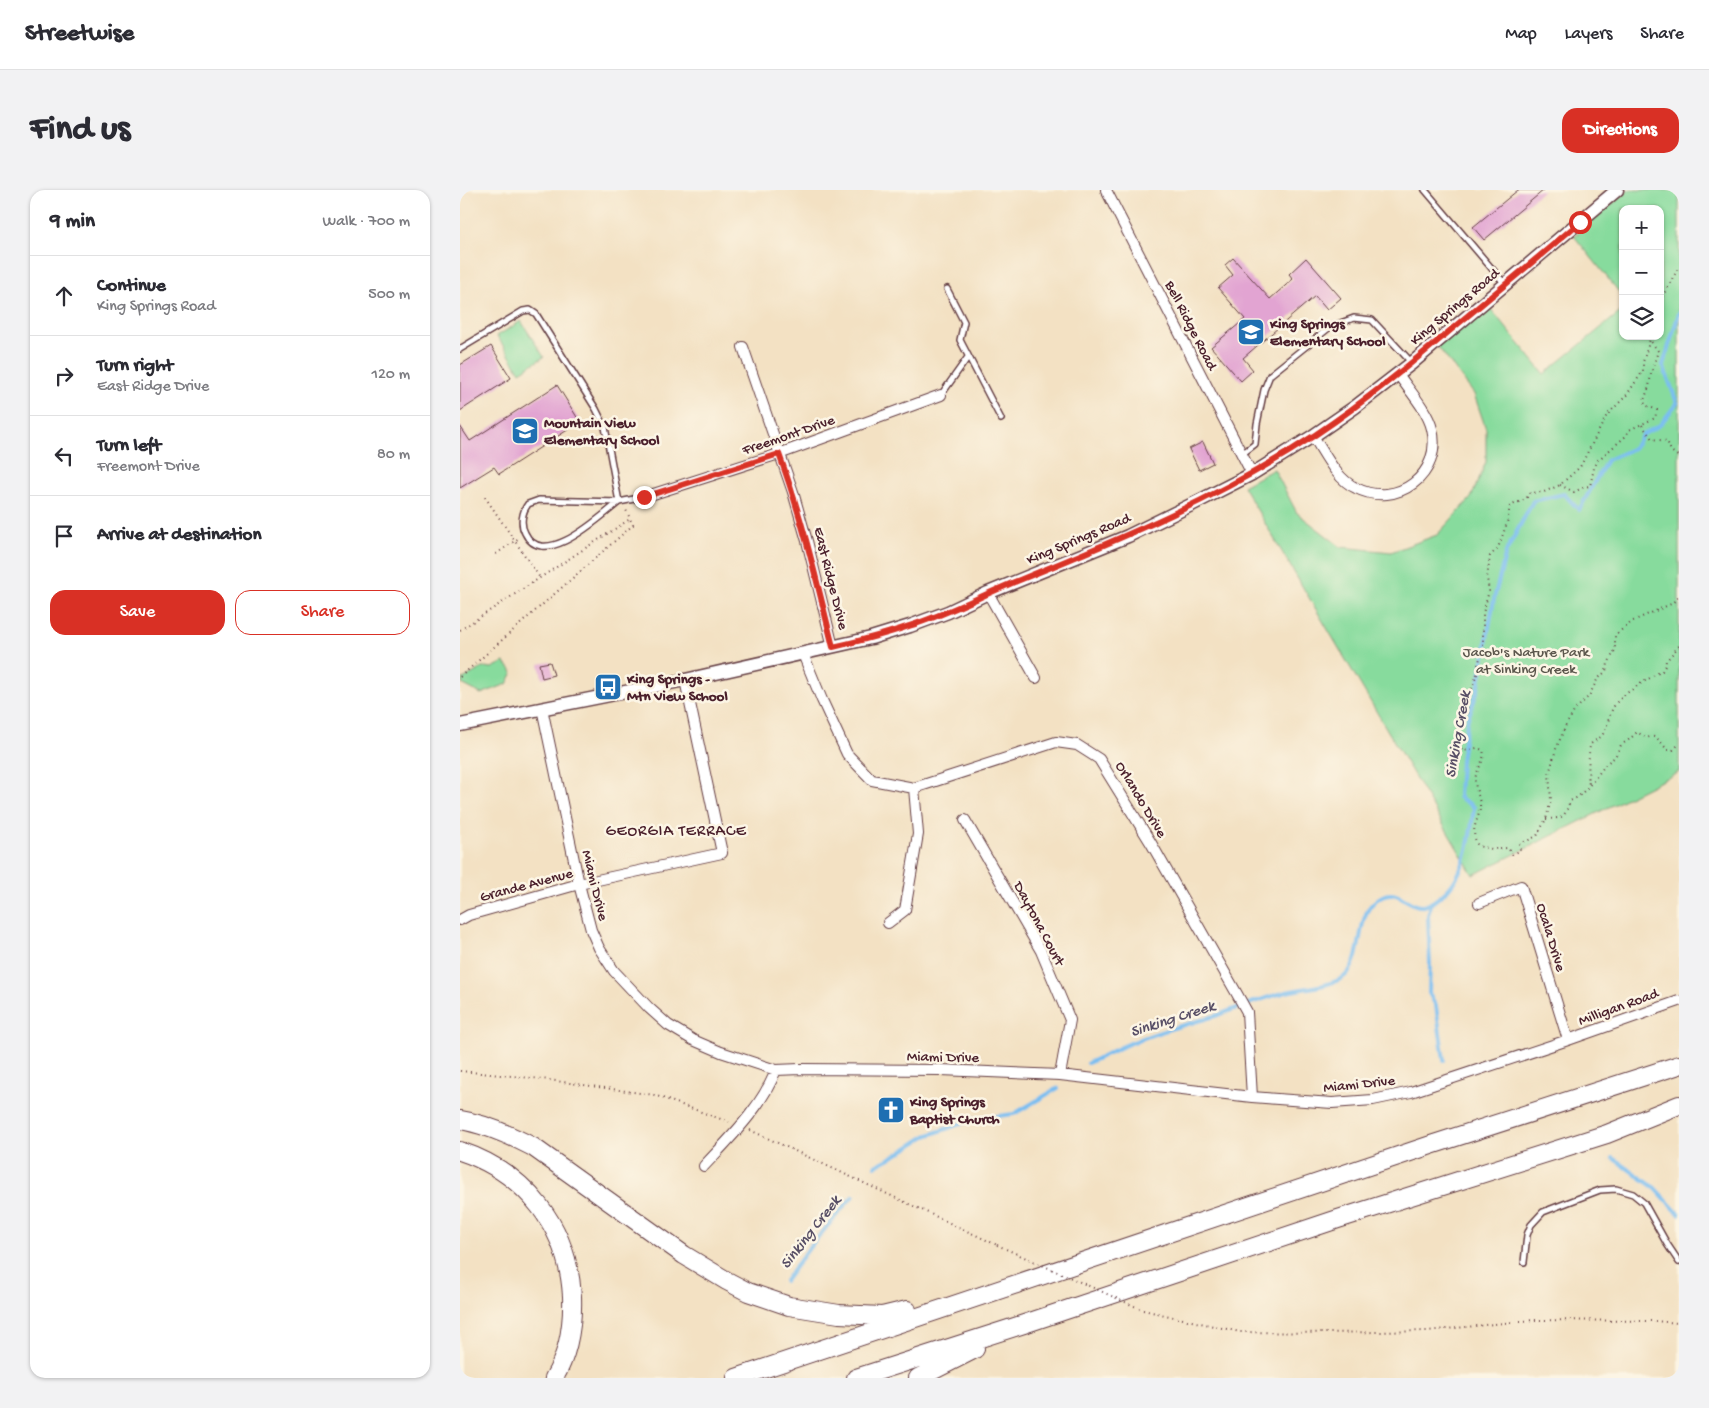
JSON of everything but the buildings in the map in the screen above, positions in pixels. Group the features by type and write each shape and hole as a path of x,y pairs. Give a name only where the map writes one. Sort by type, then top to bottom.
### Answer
{"highway":[{"path":"736,1378 1434,1144 1679,1065"},
{"path":"856,1378 1338,1219 1607,1134 1679,1105"},
{"path":"460,1120 486,1126 533,1147 684,1255 726,1281 766,1299 816,1311 882,1316 1003,1289"},
{"path":"460,1151 490,1164 520,1185 534,1199 555,1229 562,1246 571,1282 572,1306 568,1339 564,1355 554,1378"},
{"path":"918,1378 1024,1324"}],"street":[{"name":"Bell Ridge Road","path":"1106,190 1252,474"},
{"name":"King Springs Road","path":"460,725 685,680 871,638 948,612 988,593 1128,536 1252,474 1355,407 1398,374 1617,190"},
{"name":"East Ridge Drive","path":"743,347 793,492 833,647"},
{"path":"1313,436 1336,471 1355,488 1380,495 1394,493 1412,484 1425,471 1433,450 1434,439 1432,426 1427,416 1398,374"},
{"name":"Freemont Drive","path":"644,497 779,454 941,394"},
{"path":"988,593 1036,678"},
{"name":"Orlando Drive","path":"803,654 847,754 872,780 914,788 1056,742 1077,745 1099,759 1123,796 1247,1012 1252,1097"},
{"name":"Grande Avenue","path":"460,920 469,915 579,884 722,853 685,680"},
{"name":"Miami Drive","path":"542,708 579,884 591,930 599,948 614,971 668,1025 692,1040 754,1064 776,1070 941,1070 1060,1075 1252,1097 1332,1103 1373,1100 1411,1092 1568,1040"},
{"path":"888,923 905,910 918,834 914,788"},
{"name":"Daytona Court","path":"965,820 1041,951 1070,1020 1060,1075"},
{"name":"Ocala Drive","path":"1479,903 1521,886 1568,1040"},
{"name":"Milligan Road","path":"1568,1040 1679,1001"},
{"path":"704,1166 763,1097 771,1084 776,1070"}],"lane":[{"path":"1425,190 1505,285"},
{"path":"947,289 964,322 960,340 1001,419"},
{"path":"460,349 523,311 530,310 536,314 596,409 604,426 621,501"},
{"path":"1241,454 1255,444 1264,390 1270,375 1330,327 1354,318 1372,320 1412,362"},
{"path":"941,394 968,357"},
{"path":"621,501 591,524 559,544 544,547 532,543 523,528 522,515 528,504 539,500 621,501 644,497"},
{"path":"1524,1262 1527,1235 1531,1225 1543,1212 1600,1190 1616,1189 1633,1194 1644,1203 1679,1262"}],"path":[{"path":"1663,295 1679,267"},
{"path":"1560,485 1574,492 1590,486 1598,460 1626,436 1629,430 1655,418 1657,410 1645,405 1644,400 1658,351 1650,340"},
{"path":"1650,340 1643,362 1643,371 1626,396 1607,415 1580,467 1560,485 1544,492 1530,493 1526,499 1510,506 1507,523 1498,548 1490,556 1487,578 1489,591 1483,614 1483,648 1468,700 1467,714 1461,724 1457,741 1460,749 1463,751 1477,748 1483,750 1484,756 1475,780 1480,806 1475,820 1474,831 1474,839 1478,846 1492,849 1508,848 1512,854 1520,851 1520,844 1538,836 1551,800 1549,774 1556,749 1575,710 1589,696 1597,680 1606,672 1616,650 1615,635 1633,621 1671,604 1679,597"},
{"path":"1642,425 1652,439 1667,441 1672,451 1679,457"},
{"path":"485,497 540,578"},
{"path":"460,677 633,525 621,501"},
{"path":"460,630 630,519"},
{"path":"496,554 525,534"},
{"path":"1589,786 1589,749 1592,743 1603,735 1617,701 1662,671 1666,661 1679,646"},
{"path":"1546,818 1561,818 1565,815 1570,801 1578,797 1607,763 1615,757 1621,744 1638,732 1647,738 1651,736 1657,737 1668,750 1673,750 1679,744"},
{"path":"997,1245 1143,1310 1240,1332 1427,1331 1533,1320 1679,1323"}],"green space":[{"name":"Jacob's Nature Park at Sinking Creek","path":"1629,190 1679,190 1679,772 1473,875 1243,486 1274,469 1297,513 1341,547 1391,552 1437,535 1471,498 1486,462 1486,429 1474,394 1435,343 1485,302 1544,374 1619,313 1619,340 1664,340 1664,205 1619,205 1619,292 1574,236"},
{"path":"521,321 544,357 520,372 497,336"},
{"path":"504,662 513,672 507,684 481,694 462,684 463,679 484,667 492,668"}],"waterway":[{"name":"Sinking Creek","path":"1088,1063 1155,1034 1215,1016 1274,995 1339,980 1345,976 1355,959 1364,919 1373,903 1381,897 1394,894 1415,905 1425,906 1447,890 1455,880 1465,857 1474,807 1459,797 1461,760 1468,718 1478,689 1494,599 1506,552 1533,501 1564,494 1579,510 1607,460 1634,448 1642,435 1660,425 1677,403 1663,365 1679,313"},
{"path":"1432,902 1428,915 1429,993 1436,1006 1444,1060"},
{"name":"Sinking Creek","path":"875,1166 926,1136 974,1119 1014,1114 1058,1088"},
{"path":"1613,1158 1655,1188 1679,1214"},
{"name":"Sinking Creek","path":"785,1281 809,1248 853,1196"}],"place":[{"name":"King Springs Elementary School","path":"1251,332"},
{"name":"Mountain View Elementary School","path":"525,431"},
{"name":"King Springs - Mtn View School","path":"608,687"},
{"name":"King Springs Baptist Church","path":"891,1110"}],"district":[{"name":"GEORGIA TERRACE","path":"676,829"}],"route":[{"path":"644,497 779,454 793,492 807,541 833,647 871,638 948,612 988,593 1128,536 1252,474 1355,407 1580,222"}]}
